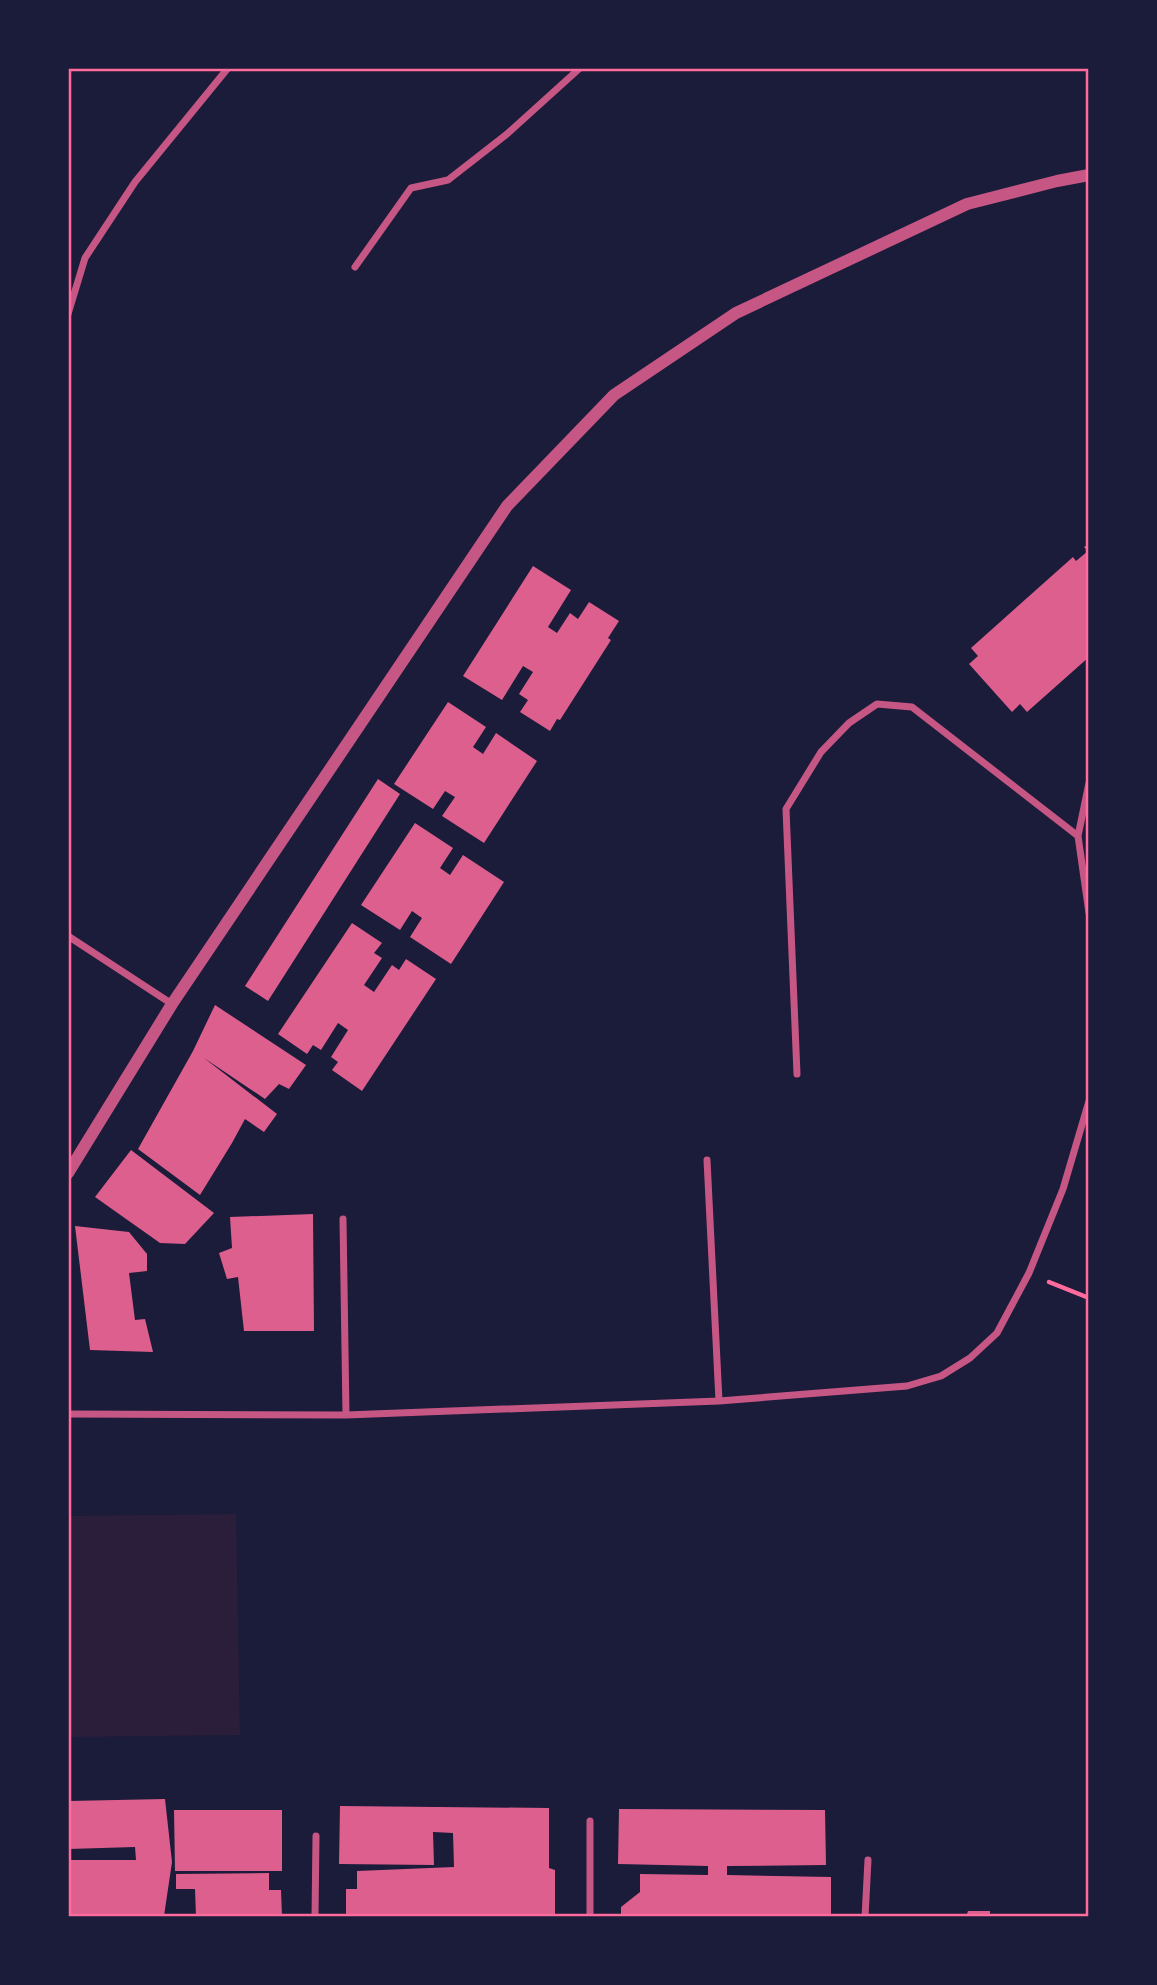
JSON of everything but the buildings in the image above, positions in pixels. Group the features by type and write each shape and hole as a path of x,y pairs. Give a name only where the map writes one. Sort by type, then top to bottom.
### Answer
{"street":[{"path":"68,314 85,258 135,182 228,68"},
{"path":"355,267 411,188 448,180 507,134 580,68"},
{"path":"68,1173 172,1004 507,506 614,395 736,313 967,204 1089,175"},
{"path":"797,1074 786,809 821,752 849,723 877,704 912,707 1078,836"},
{"path":"1089,783 1078,836 1089,913"},
{"path":"68,936 172,1004"},
{"path":"68,1414 346,1415 719,1401 907,1386 941,1376 970,1357 997,1334 1029,1273 1063,1189 1089,1101"},
{"path":"707,1160 719,1401"},
{"path":"344,1219 346,1415"},
{"path":"590,1821 590,1917"},
{"path":"315,1917 316,1836"},
{"path":"865,1917 868,1860"}],"path":[{"path":"1029,1273 1089,1298"}],"shaded area":[{"path":"236,1514 240,1735 68,1737 68,1516"}]}
